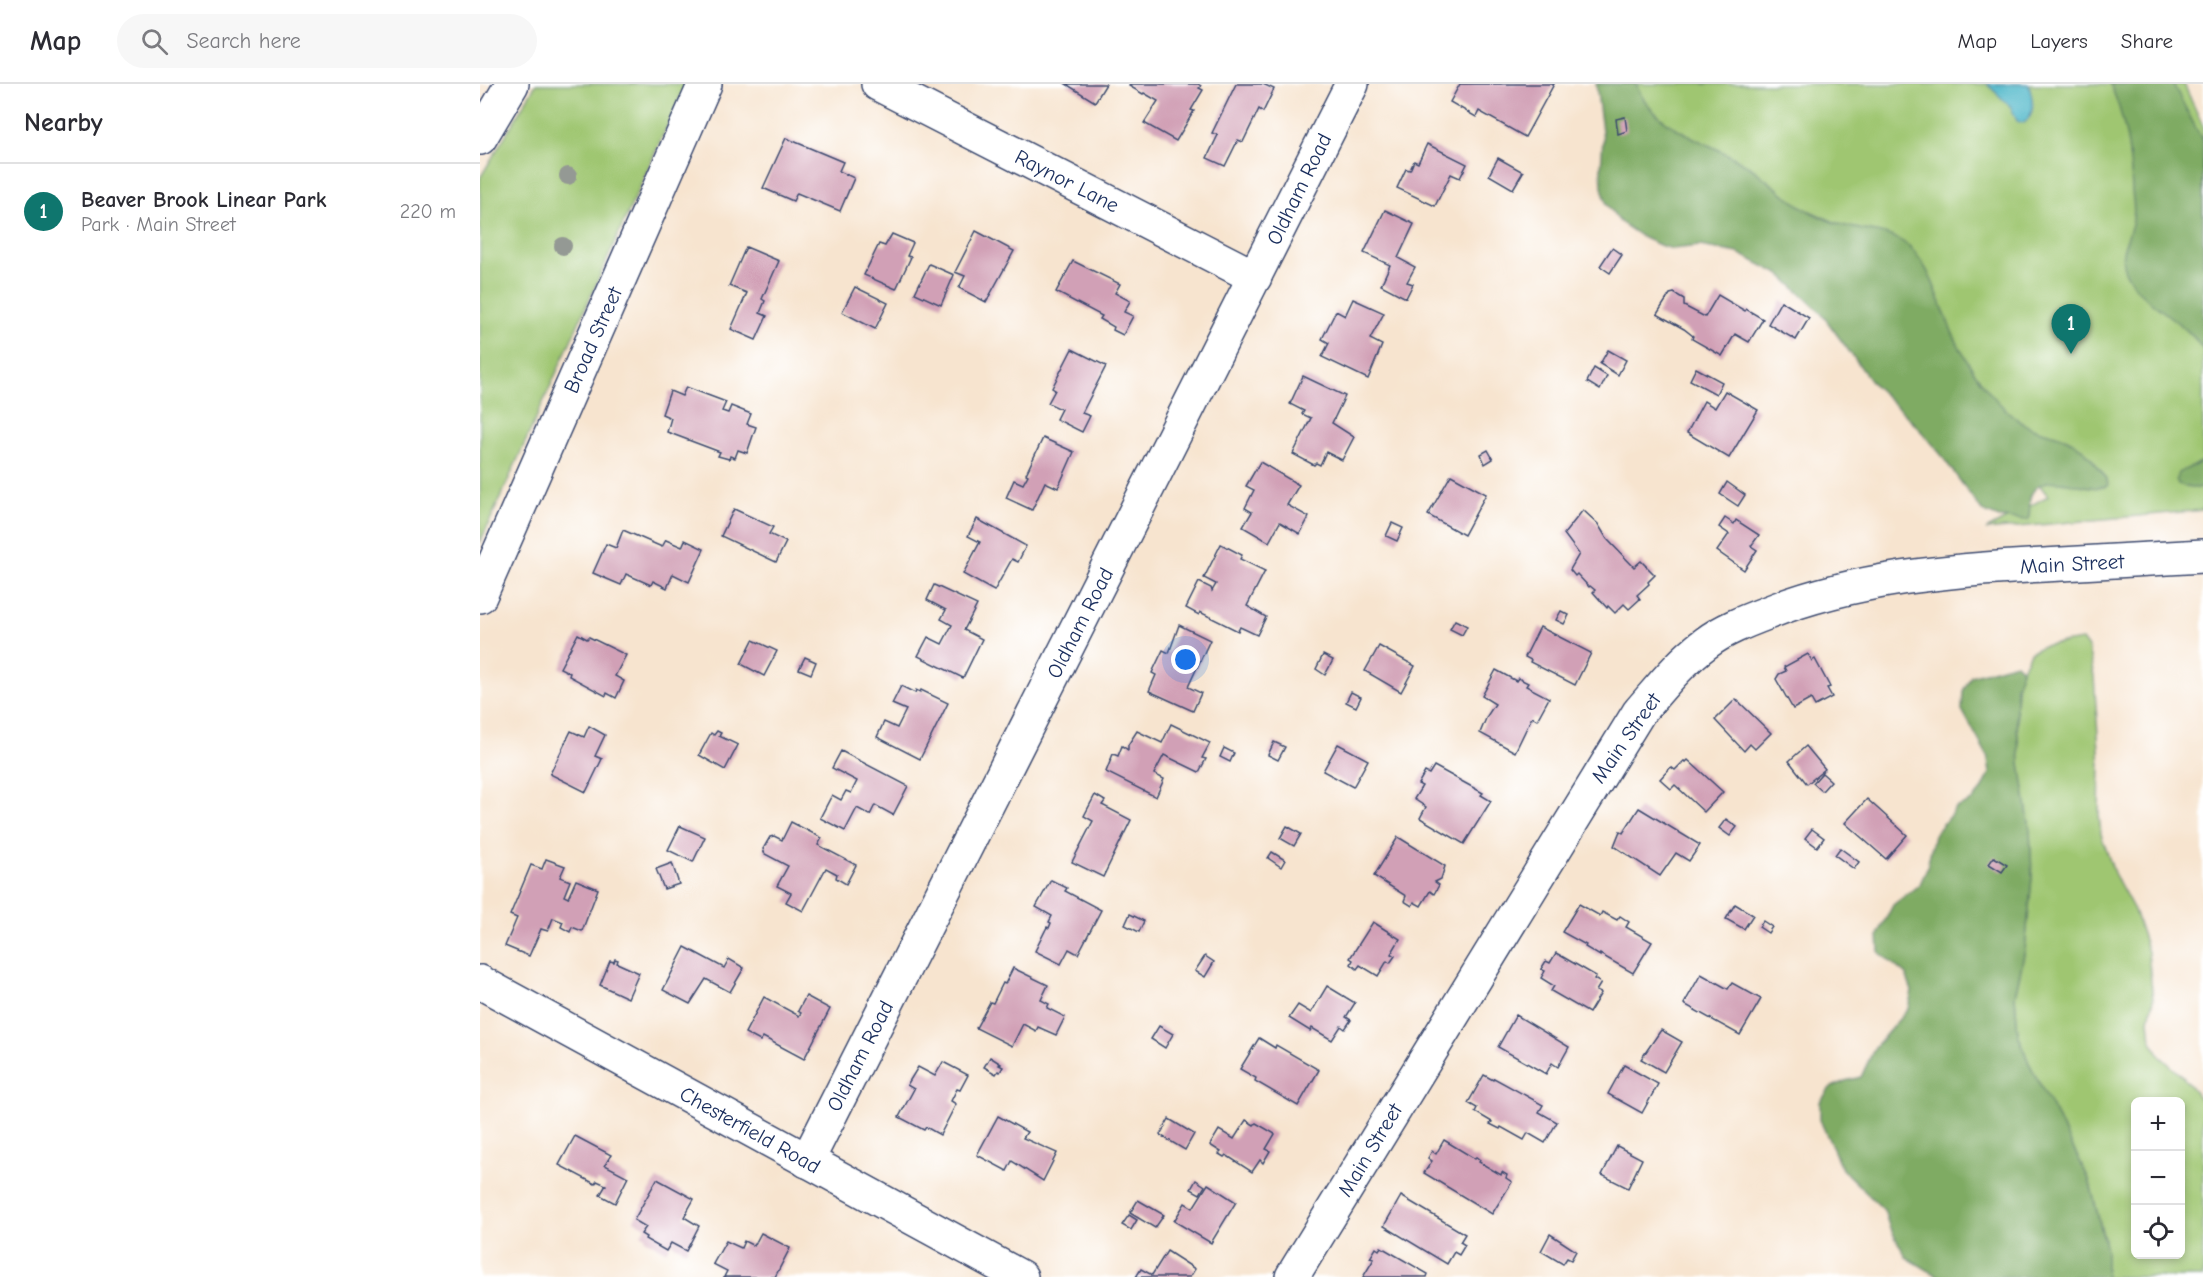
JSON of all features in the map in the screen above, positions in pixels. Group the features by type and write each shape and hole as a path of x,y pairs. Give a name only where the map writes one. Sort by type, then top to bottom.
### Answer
{"street":[{"path":"480,138 512,84"},
{"name":"Broad Street","path":"480,596 705,84"},
{"name":"Raynor Lane","path":"878,84 1256,277"},
{"name":"Oldham Road","path":"807,1161 1352,84"},
{"name":"Main Street","path":"1292,1277 1639,712 1672,674 1706,642 1747,620 1796,601 1839,589 1897,578 1958,570 2203,556"},
{"name":"Chesterfield Road","path":"480,982 1021,1277"}],"green space":[{"path":"536,84 686,84 480,543 480,178"},
{"path":"1596,84 1636,84 1656,114 1670,125 1751,168 1808,210 1836,223 1886,234 1903,242 1913,250 1928,272 1960,348 1989,392 2007,411 2023,423 2061,436 2077,445 2106,477 2108,485 2091,487 2048,482 2039,485 2031,496 2028,520 1999,518 1982,511 1936,448 1910,419 1874,385 1821,313 1781,275 1738,253 1700,246 1672,249 1662,246 1644,238 1620,222 1607,205 1602,187 1603,139"},
{"path":"1599,84 2184,84 2203,126 2203,510 1986,530 2048,496 1839,224 1801,207 1750,167 1711,148"},
{"path":"2110,84 2173,84 2203,142 2203,350 2185,328 2140,292 2124,268 2123,255 2134,216 2134,205 2126,136 2120,110"},
{"path":"2203,461 2203,488 2190,488 2178,484 2176,479 2178,473"},
{"path":"2082,640 2088,648 2094,676 2100,765 2101,834 2114,873 2134,910 2148,952 2153,1000 2149,1020 2151,1040 2161,1057 2183,1077 2203,1102 2203,1277 2103,1277 2104,1239 2089,1179 2028,1061 2018,1034 2015,996 2025,950 2032,877 2030,830 2020,763 2016,706 2018,678 2030,652 2043,646"},
{"path":"2016,663 2022,669 2016,687 2016,715 2020,763 2030,830 2032,877 2025,950 2015,996 2018,1034 2028,1061 2089,1179 2106,1249 2106,1277 1939,1277 1906,1257 1889,1226 1884,1210 1842,1169 1820,1120 1820,1102 1830,1088 1861,1077 1875,1047 1908,1009 1912,991 1906,975 1879,952 1878,935 1893,905 1920,884 1927,868 1934,835 1956,808 1972,801 1983,788 1990,773 1987,755 1962,710 1963,691 1971,676"}],"water":[{"path":"1987,84 2029,84 2032,110 2028,119 2024,123 2017,121 2011,107"}],"building":[{"path":"1066,84 1106,84 1095,102"},
{"path":"1130,84 1198,84 1201,86 1199,88 1203,90 1191,110 1194,111 1176,141 1144,123 1158,101 1129,86"},
{"path":"1236,84 1263,84 1274,89 1263,112 1259,109 1243,142 1238,140 1225,166 1207,158 1218,135 1212,133"},
{"path":"1460,84 1554,84 1525,137 1479,111 1476,117 1450,102"},
{"path":"1625,117 1627,131 1618,134 1616,119"},
{"path":"786,138 843,162 839,171 854,178 840,211 797,193 793,201 763,188"},
{"path":"1427,144 1467,164 1460,178 1451,174 1435,206 1397,188 1406,169 1410,170 1414,161 1418,163"},
{"path":"1498,158 1523,172 1513,189 1489,175"},
{"path":"1385,210 1414,224 1398,258 1415,267 1407,282 1413,284 1406,298 1381,285 1390,265 1364,253"},
{"path":"976,231 1014,251 986,302 959,288 965,276 955,272"},
{"path":"892,234 913,243 907,256 911,257 896,289 864,275 879,244 885,246"},
{"path":"746,247 779,261 762,299 765,301 760,313 767,316 756,340 731,329 747,293 729,286"},
{"path":"1612,248 1622,255 1610,273 1600,266"},
{"path":"1073,261 1120,284 1115,293 1130,301 1124,312 1133,316 1123,335 1100,319 1102,316 1056,292"},
{"path":"929,264 954,275 941,305 915,293"},
{"path":"855,287 888,303 875,329 842,312"},
{"path":"1674,293 1684,299 1684,306 1705,317 1718,295 1763,319 1749,342 1735,334 1722,356 1692,339 1693,336 1684,329 1657,314 1670,294"},
{"path":"1353,299 1384,313 1370,339 1382,345 1368,379 1322,357 1329,343 1322,339 1336,311 1345,316"},
{"path":"1781,301 1809,318 1796,340 1768,324"},
{"path":"1072,349 1106,366 1082,413 1090,416 1082,432 1056,419 1061,409 1048,403 1055,390 1052,388"},
{"path":"1608,350 1626,360 1618,375 1600,364"},
{"path":"1594,368 1607,376 1600,390 1587,382"},
{"path":"1696,368 1722,382 1716,394 1690,380"},
{"path":"1303,376 1345,396 1332,423 1354,437 1342,460 1326,452 1320,465 1316,463 1314,465 1293,454 1311,418 1302,414 1304,411 1290,404"},
{"path":"686,387 726,402 722,411 728,413 731,406 751,414 747,424 756,427 747,453 738,450 735,458 730,456 729,459 718,456 720,452 667,432 671,418 662,414 670,391 682,396"},
{"path":"1725,391 1758,410 1729,458 1687,433 1704,401 1715,408"},
{"path":"1043,438 1074,452 1058,488 1045,482 1032,510 1006,498 1014,480 1023,484"},
{"path":"1488,450 1493,459 1485,464 1481,454"},
{"path":"1260,462 1299,485 1287,505 1309,517 1300,534 1280,522 1269,542 1243,527 1252,512 1245,508 1254,490 1246,486"},
{"path":"1451,475 1486,494 1464,535 1428,515"},
{"path":"1727,482 1745,495 1738,506 1720,494"},
{"path":"734,509 773,527 769,534 786,542 776,562 721,536"},
{"path":"1583,510 1598,524 1607,539 1634,567 1641,561 1655,575 1637,595 1640,599 1629,609 1624,604 1615,613 1608,606 1607,608 1593,592 1595,590 1570,570 1579,554 1564,534"},
{"path":"1725,518 1734,524 1736,520 1759,535 1751,546 1757,550 1744,570 1717,551 1729,534 1719,527"},
{"path":"977,519 1026,546 1018,562 1012,559 994,591 963,574 980,542 968,536"},
{"path":"1392,523 1403,528 1397,541 1386,536"},
{"path":"623,530 662,547 666,540 682,547 685,540 704,549 689,582 673,574 667,588 653,581 651,585 626,574 621,585 593,573 606,544 616,548"},
{"path":"1221,544 1242,555 1240,559 1265,571 1247,606 1266,617 1257,635 1240,627 1238,631 1200,612 1199,615 1186,608 1199,582 1211,588 1212,591 1216,584 1204,578"},
{"path":"934,585 977,605 964,630 982,639 963,678 918,656 928,637 942,644 952,625 941,619 946,610 927,600"},
{"path":"1561,611 1569,615 1564,624 1556,620"},
{"path":"1455,620 1467,626 1462,635 1450,629"},
{"path":"1179,625 1210,640 1188,687 1201,693 1193,711 1149,691 1156,675 1152,673 1163,650 1169,653"},
{"path":"1540,627 1591,653 1575,685 1530,662 1531,660 1525,657"},
{"path":"578,634 626,655 615,676 624,681 616,698 607,693 606,696 569,676 570,673 560,668"},
{"path":"753,640 777,651 764,676 741,664"},
{"path":"1379,646 1415,666 1401,692 1365,671"},
{"path":"1808,654 1812,661 1815,659 1830,687 1827,688 1832,697 1815,706 1811,699 1793,709 1776,679 1779,674 1786,671 1784,667"},
{"path":"1323,655 1333,660 1325,675 1316,669"},
{"path":"805,657 816,662 811,674 799,669"},
{"path":"1496,670 1516,681 1518,678 1528,683 1526,686 1549,698 1537,720 1532,717 1515,752 1480,733 1495,704 1482,696"},
{"path":"901,686 915,693 916,690 920,692 921,690 948,703 920,759 877,737 884,722 897,728 906,710 892,704"},
{"path":"1351,692 1361,697 1356,707 1346,702"},
{"path":"1736,699 1771,733 1755,749 1750,744 1744,751 1715,720"},
{"path":"1171,724 1210,743 1202,758 1206,759 1199,772 1164,755 1154,774 1164,779 1156,797 1106,772 1113,754 1118,756 1122,746 1128,750 1128,745 1137,731 1162,743"},
{"path":"589,726 605,735 595,756 602,759 586,792 550,774 571,731 584,737"},
{"path":"717,731 721,733 719,736 738,745 725,770 699,755 711,733 714,735"},
{"path":"1274,742 1285,747 1278,760 1268,755"},
{"path":"1338,744 1368,760 1353,787 1323,771"},
{"path":"1806,746 1825,769 1807,784 1789,761"},
{"path":"1224,748 1234,753 1230,762 1220,757"},
{"path":"841,751 908,786 893,815 875,805 870,815 857,808 845,831 820,818 832,795 841,800 846,791 851,793 857,781 832,768"},
{"path":"1688,760 1723,792 1704,812 1675,785 1671,789 1660,779 1671,767 1675,770"},
{"path":"1434,766 1483,793 1481,795 1491,801 1464,844 1420,818 1426,807 1414,799 1422,786 1418,784 1425,772 1429,774"},
{"path":"1822,773 1831,781 1822,791 1813,783"},
{"path":"1095,795 1105,801 1102,805 1131,820 1103,877 1072,862 1093,821 1084,816"},
{"path":"1867,799 1907,835 1886,859 1845,823"},
{"path":"1639,808 1700,845 1689,861 1676,853 1660,876 1614,846 1620,831 1623,833"},
{"path":"1726,819 1737,827 1730,836 1719,828"},
{"path":"791,822 822,838 818,845 856,865 846,884 836,878 837,874 826,868 803,911 786,902 791,893 777,886 788,866 765,854 763,849 770,837 774,836 782,840"},
{"path":"680,826 705,837 693,862 668,850"},
{"path":"1287,826 1301,834 1294,846 1280,838"},
{"path":"1812,829 1824,838 1817,847 1805,838"},
{"path":"1398,837 1445,866 1441,879 1435,882 1439,885 1434,894 1430,891 1421,906 1414,902 1412,906 1404,901 1406,896 1374,876"},
{"path":"1840,848 1859,862 1854,869 1835,855"},
{"path":"1272,852 1285,860 1281,867 1268,858"},
{"path":"1994,857 2007,865 2002,872 1989,864"},
{"path":"546,859 565,866 560,877 570,881 564,896 568,898 576,880 598,889 582,931 572,927 570,932 561,927 563,922 553,918 548,931 541,929 529,956 505,946 517,918 510,915 531,865 542,869"},
{"path":"672,863 679,884 664,889 656,869"},
{"path":"1051,880 1067,888 1065,891 1101,910 1078,954 1069,949 1061,964 1035,951 1051,923 1049,922 1052,916 1036,907"},
{"path":"1579,904 1600,916 1602,912 1617,920 1620,916 1629,922 1626,927 1652,942 1633,973 1562,932"},
{"path":"1735,904 1753,915 1744,929 1726,919"},
{"path":"1130,914 1144,921 1139,932 1125,925"},
{"path":"1763,921 1772,927 1768,933 1759,927"},
{"path":"1373,922 1400,939 1391,954 1395,956 1390,963 1387,961 1378,976 1360,965 1357,969 1351,964 1353,960 1350,958"},
{"path":"685,947 724,968 729,959 744,968 730,992 706,979 690,1004 663,990"},
{"path":"1556,953 1596,976 1594,979 1601,983 1596,991 1601,993 1589,1013 1551,991 1554,986 1541,978 1545,971 1541,969 1546,961 1550,963"},
{"path":"1205,956 1214,962 1205,977 1195,971"},
{"path":"615,959 618,960 617,963 639,973 628,998 600,985 610,961 614,962"},
{"path":"1013,968 1048,985 1041,1000 1049,1004 1047,1008 1065,1017 1056,1035 1038,1027 1036,1031 1023,1024 1012,1046 976,1028"},
{"path":"1701,974 1728,989 1732,983 1761,999 1740,1035 1684,1004"},
{"path":"1327,986 1355,1003 1346,1017 1351,1020 1345,1029 1341,1026 1332,1040 1312,1028 1310,1031 1289,1018 1298,1005 1311,1013"},
{"path":"806,996 830,1009 804,1059 763,1037 760,1041 745,1033 764,997 799,1016 801,1013 798,1011"},
{"path":"1516,1015 1569,1047 1558,1067 1552,1063 1546,1074 1498,1047"},
{"path":"1159,1026 1173,1034 1165,1048 1151,1039"},
{"path":"1661,1030 1682,1042 1664,1072 1641,1059"},
{"path":"1259,1038 1275,1048 1276,1045 1319,1070 1298,1106 1255,1081 1256,1078 1240,1069"},
{"path":"990,1057 1003,1067 996,1074 984,1067"},
{"path":"943,1062 968,1075 951,1101 956,1104 940,1135 926,1127 924,1130 899,1117 914,1089 907,1085 918,1067 935,1076"},
{"path":"1624,1065 1658,1084 1642,1113 1608,1094"},
{"path":"1484,1075 1493,1080 1494,1078 1543,1105 1539,1112 1557,1122 1545,1143 1528,1133 1524,1140 1501,1127 1500,1129 1490,1124 1492,1122 1475,1112 1477,1108 1468,1103"},
{"path":"998,1116 1027,1132 1023,1138 1057,1153 1043,1181 1012,1161 1007,1171 977,1155"},
{"path":"1169,1119 1194,1134 1185,1150 1160,1135"},
{"path":"1246,1120 1275,1134 1266,1149 1270,1151 1263,1163 1260,1160 1252,1172 1226,1155 1224,1157 1219,1154 1221,1152 1210,1145 1219,1130 1234,1139"},
{"path":"575,1136 611,1155 605,1165 628,1177 615,1203 600,1195 606,1185 597,1181 595,1184 559,1165"},
{"path":"1444,1140 1475,1159 1476,1157 1480,1160 1479,1162 1501,1175 1502,1172 1507,1175 1506,1178 1512,1182 1492,1214 1424,1173 1432,1161 1428,1158 1432,1151 1436,1154"},
{"path":"1617,1146 1642,1159 1628,1188 1602,1175"},
{"path":"657,1179 694,1199 684,1217 699,1226 686,1251 671,1243 666,1251 645,1239 646,1237 641,1234 646,1227 634,1220"},
{"path":"1196,1180 1205,1186 1200,1194 1191,1189"},
{"path":"1208,1184 1236,1202 1211,1243 1174,1221 1185,1203 1193,1208"},
{"path":"1401,1196 1465,1234 1460,1242 1465,1245 1459,1255 1454,1252 1447,1264 1384,1226"},
{"path":"1138,1200 1164,1215 1155,1228 1130,1213"},
{"path":"1129,1215 1137,1220 1131,1230 1122,1225"},
{"path":"761,1233 790,1248 775,1277 724,1277 727,1271 713,1264 726,1241 741,1248 744,1241 754,1246"},
{"path":"1550,1234 1576,1251 1571,1260 1567,1258 1563,1264 1541,1251"},
{"path":"1381,1247 1428,1274 1427,1277 1363,1277 1374,1259 1370,1258 1376,1248 1379,1250"},
{"path":"1167,1251 1195,1269 1190,1277 1136,1277 1141,1269 1152,1275"}],"place":[{"name":"Beaver Brook Linear Park","path":"2071,354"}]}
